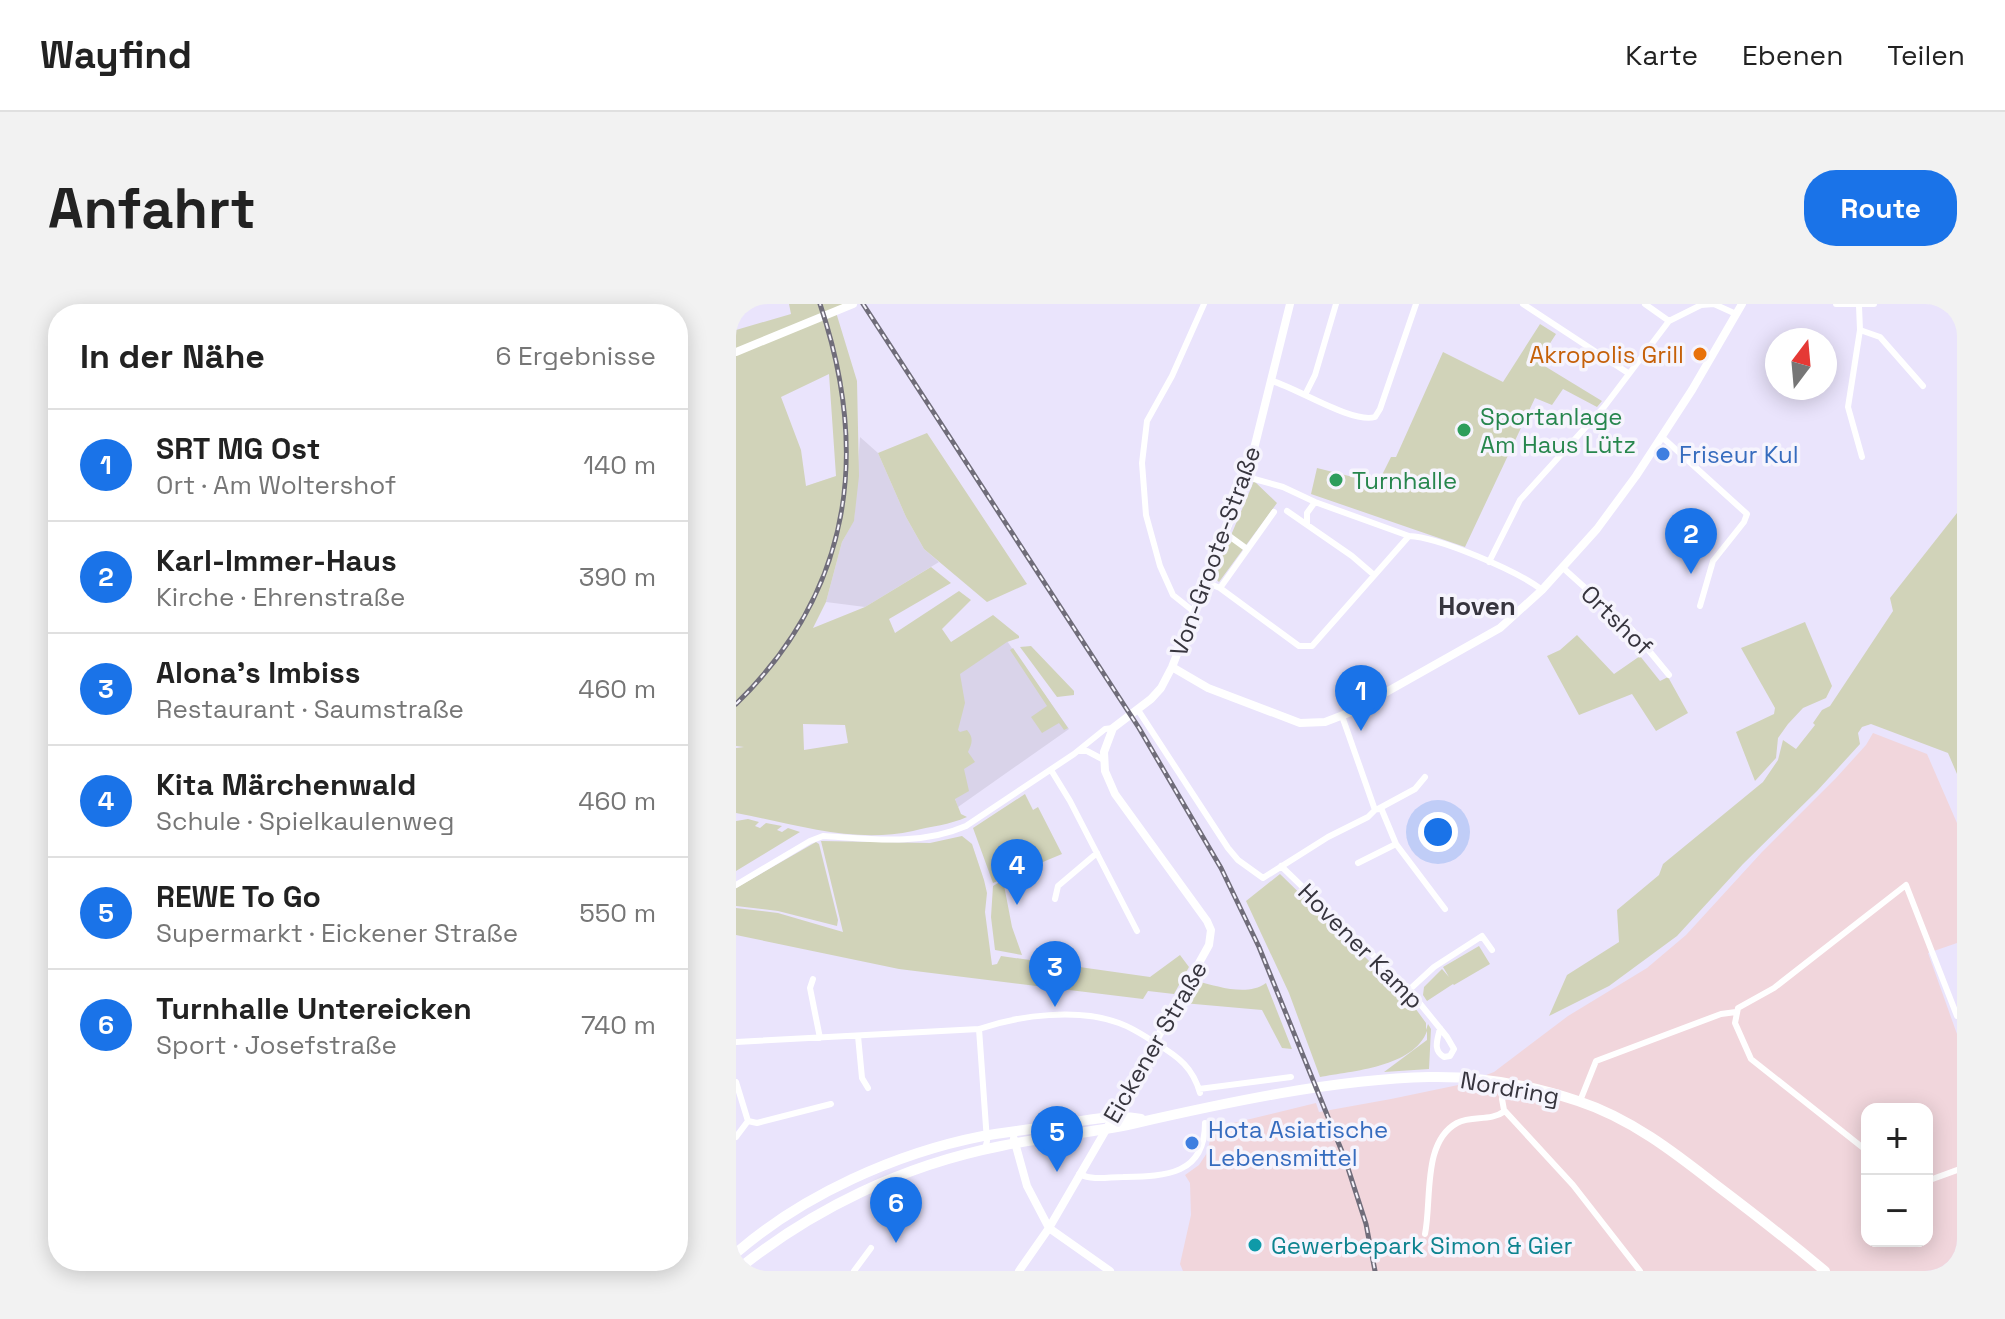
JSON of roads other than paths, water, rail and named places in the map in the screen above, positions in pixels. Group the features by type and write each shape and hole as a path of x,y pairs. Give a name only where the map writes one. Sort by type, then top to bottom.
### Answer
{"main road":[{"name":"Nordring","path":"1012,1138 1106,1128 1332,1087 1430,1077 1505,1083 1580,1101 1664,1145 1825,1271"},
{"name":"Nordring","path":"1012,1138 1114,1116 1143,1119"},
{"path":"736,1253 792,1213 856,1179 909,1157 987,1135 1012,1138"},
{"path":"736,1271 765,1248 848,1198 1012,1138"}],"street":[{"path":"736,352 853,304"},
{"path":"1193,611 1173,595 1160,566 1146,515 1142,463 1147,421 1172,376 1204,304"},
{"name":"Von-Groote-Straße","path":"1113,728 1161,688 1170,671 1247,477 1290,304"},
{"path":"1306,393 1315,375 1336,304"},
{"path":"1272,381 1306,393 1342,412 1369,419 1375,417 1416,304"},
{"path":"1523,304 1628,373"},
{"path":"1645,304 1669,321"},
{"path":"1489,562 1520,500 1604,407 1669,321 1701,304 1714,304 1736,314"},
{"path":"1170,671 1300,723 1325,722 1342,716 1500,628 1542,590 1604,521 1662,437 1742,304"},
{"path":"1836,304 1874,304"},
{"path":"1859,306 1860,330 1848,407 1862,457"},
{"path":"1860,330 1880,337 1923,386"},
{"path":"1662,437 1747,514 1713,561 1700,606"},
{"path":"1247,477 1283,487 1315,502 1489,562 1542,590"},
{"path":"1307,524 1307,513 1315,502"},
{"path":"1287,511 1374,575"},
{"path":"1220,588 1274,512"},
{"path":"1225,533 1247,549"},
{"path":"1205,582 1220,588 1299,646 1307,648 1409,536"},
{"name":"Ortshof","path":"1562,567 1632,630 1669,675"},
{"path":"1138,710 1228,848 1238,860 1263,878 1328,837 1415,789 1425,777"},
{"path":"1342,716 1378,809 1396,844 1445,909"},
{"path":"736,885 823,836 924,839 948,834 966,826 1051,770 1105,729 1113,728 1104,760 1087,751 1078,751"},
{"name":"Eickener Straße","path":"1019,1271 1049,1228 1209,945 1211,930 1198,907 1115,794 1108,781 1104,760"},
{"path":"1051,770 1137,931"},
{"path":"1358,863 1396,844"},
{"path":"1055,899 1058,886 1097,853"},
{"name":"Hovener Kamp","path":"1281,866 1409,990 1440,1028"},
{"path":"1861,1146 1751,1059 1735,1023 1736,1012 1743,1003 1774,988 1906,885 1957,1016"},
{"path":"1409,990 1434,967 1482,936 1492,950"},
{"path":"813,979 810,988 820,1038"},
{"path":"1580,1101 1596,1061 1721,1014 1736,1012"},
{"path":"736,1042 979,1029 1018,1020 1083,1016 1118,1023 1155,1042 1187,1064 1200,1091 1291,1077"},
{"path":"979,1029 987,1135 985,1149"},
{"path":"858,1036 862,1078 868,1088"},
{"path":"736,1082 748,1121 736,1137"},
{"path":"1505,1083 1502,1099 1505,1111 1573,1185 1640,1271"},
{"path":"748,1121 757,1123 831,1104"},
{"path":"1425,1234 1431,1165 1437,1143 1458,1123 1467,1119 1491,1118 1505,1111"},
{"path":"1079,1174 1093,1179 1158,1176 1175,1172 1196,1157 1201,1149 1205,1123"},
{"path":"1012,1138 1027,1186 1049,1228 1110,1271"},
{"path":"1933,1179 1957,1170"},
{"path":"854,1271 871,1248"}],"railway":[{"path":"736,704 775,660 805,615 827,567 840,518 846,466 844,413 836,359 820,304"},
{"path":"863,304 1139,728 1221,868 1259,947 1345,1159 1366,1224 1375,1271"}],"place":[{"name":"Akropolis Grill","path":"1700,354"},
{"name":"Sportanlage Am Haus Lütz","path":"1464,430"},
{"name":"Friseur Kul","path":"1663,454"},
{"name":"Turnhalle","path":"1336,480"},
{"name":"Karl-Immer-Haus","path":"1691,574"},
{"name":"SRT MG Ost","path":"1361,731"},
{"name":"Kita Märchenwald","path":"1017,905"},
{"name":"Alona's Imbiss","path":"1055,1007"},
{"name":"Hota Asiatische Lebensmittel","path":"1192,1143"},
{"name":"REWE To Go","path":"1057,1172"},
{"name":"Turnhalle Untereicken","path":"896,1243"},
{"name":"Gewerbepark Simon & Gier","path":"1255,1245"}],"district":[{"name":"Hoven","path":"1477,606"}]}
